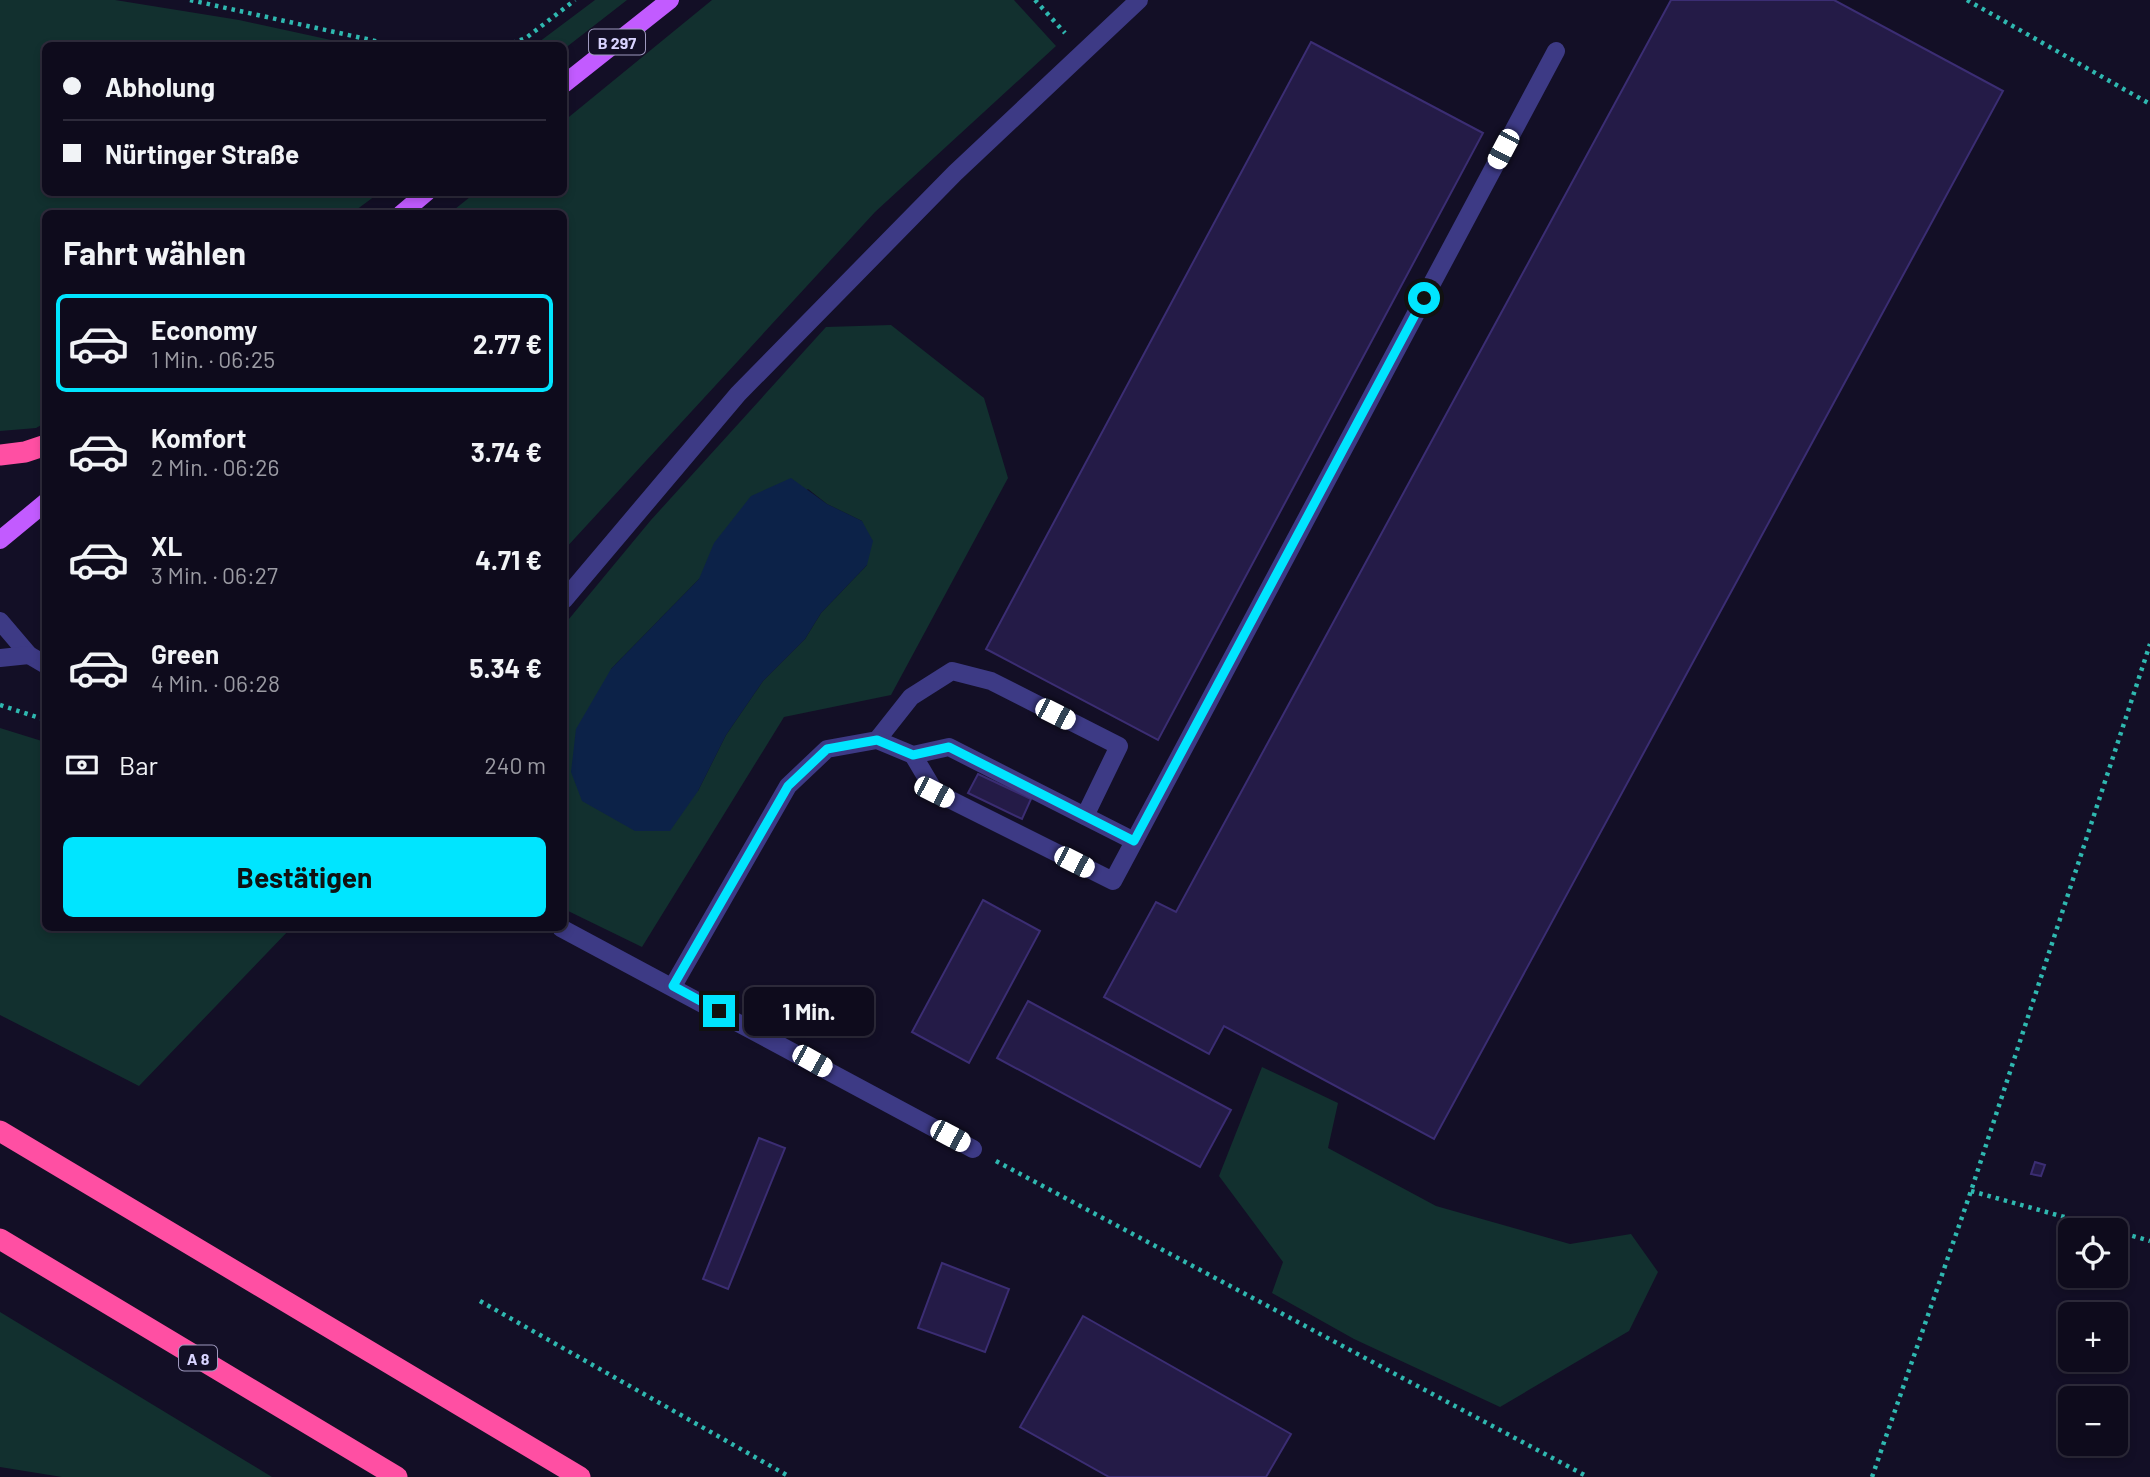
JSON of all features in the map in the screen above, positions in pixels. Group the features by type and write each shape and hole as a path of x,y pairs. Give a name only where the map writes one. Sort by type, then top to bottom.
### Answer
{"highway":[{"path":"0,455 25,452 42,446"},
{"path":"0,1131 580,1477"},
{"name":"A 8","path":"0,1239 397,1477"}],"main road":[{"name":"B 297","path":"567,82 670,0"},
{"path":"406,210 422,196"},
{"path":"0,540 42,505"}],"street":[{"path":"567,596 738,394 955,173 1139,0"},
{"path":"913,755 934,792 1113,881 1556,51"},
{"path":"0,621 29,654 42,662"},
{"path":"0,658 29,654"},
{"path":"877,740 911,697 952,671 991,681 1119,746 1085,816"},
{"path":"673,986 788,786 827,749 877,740 913,755 949,747 1134,841"},
{"path":"567,931 973,1149"}],"path":[{"path":"190,0 380,42"},
{"path":"516,42 526,38 575,0"},
{"path":"1035,0 1083,53"},
{"path":"1967,0 2150,104"},
{"path":"1872,1477 1971,1191 2150,644"},
{"path":"0,705 42,719"},
{"path":"973,1149 1588,1477"},
{"path":"1971,1191 2068,1218"},
{"path":"2128,1235 2150,1241"},
{"path":"480,1301 790,1477"}],"green space":[{"path":"0,0 115,0 239,20 340,42 42,42 42,196 375,196 356,210 42,210 42,425 36,428 0,431"},
{"path":"595,0 627,0 567,47 567,42 539,42"},
{"path":"712,0 1014,0 1056,46 875,212 567,547 567,210 454,210 471,196 567,196 567,119"},
{"path":"891,325 984,398 1008,478 891,695 784,717 642,947 567,910 567,621 651,520 826,327","holes":["808,489 827,504 862,521 867,565 821,613 805,639 763,681 726,735 698,791 611,669 699,579"]},
{"path":"0,728 42,741 42,931 288,931 139,1086 0,1015"},
{"path":"1262,1067 1338,1103 1328,1148 1436,1206 1570,1244 1631,1234 1658,1272 1629,1331 1500,1407 1354,1339 1272,1293 1283,1262 1219,1176"},
{"path":"0,1312 272,1477 62,1477 0,1467"}],"water":[{"path":"791,478 827,504 862,521 873,541 867,565 821,613 805,639 763,681 726,735 698,791 670,831 635,831 582,801 571,772 576,729 611,669 699,579 714,543 751,496"}],"building":[{"path":"1671,0 1834,0 2003,91 1434,1139 1224,1026 1209,1054 1104,997 1156,902 1176,912"},
{"path":"1311,42 1483,133 1158,740 986,649"},
{"path":"978,774 1031,799 1022,819 968,793"},
{"path":"983,900 1040,931 969,1063 912,1032"},
{"path":"1028,1001 1231,1110 1200,1167 997,1058"},
{"path":"759,1138 785,1148 728,1289 703,1279"},
{"path":"2035,1162 2045,1165 2041,1176 2031,1174"},
{"path":"942,1263 1009,1289 985,1352 918,1328"},
{"path":"1083,1316 1291,1434 1266,1477 1109,1477 1020,1427"}],"route":[{"path":"719,1011 673,986 788,786 827,749 877,740 913,755 949,747 1134,841 1424,298"}]}
